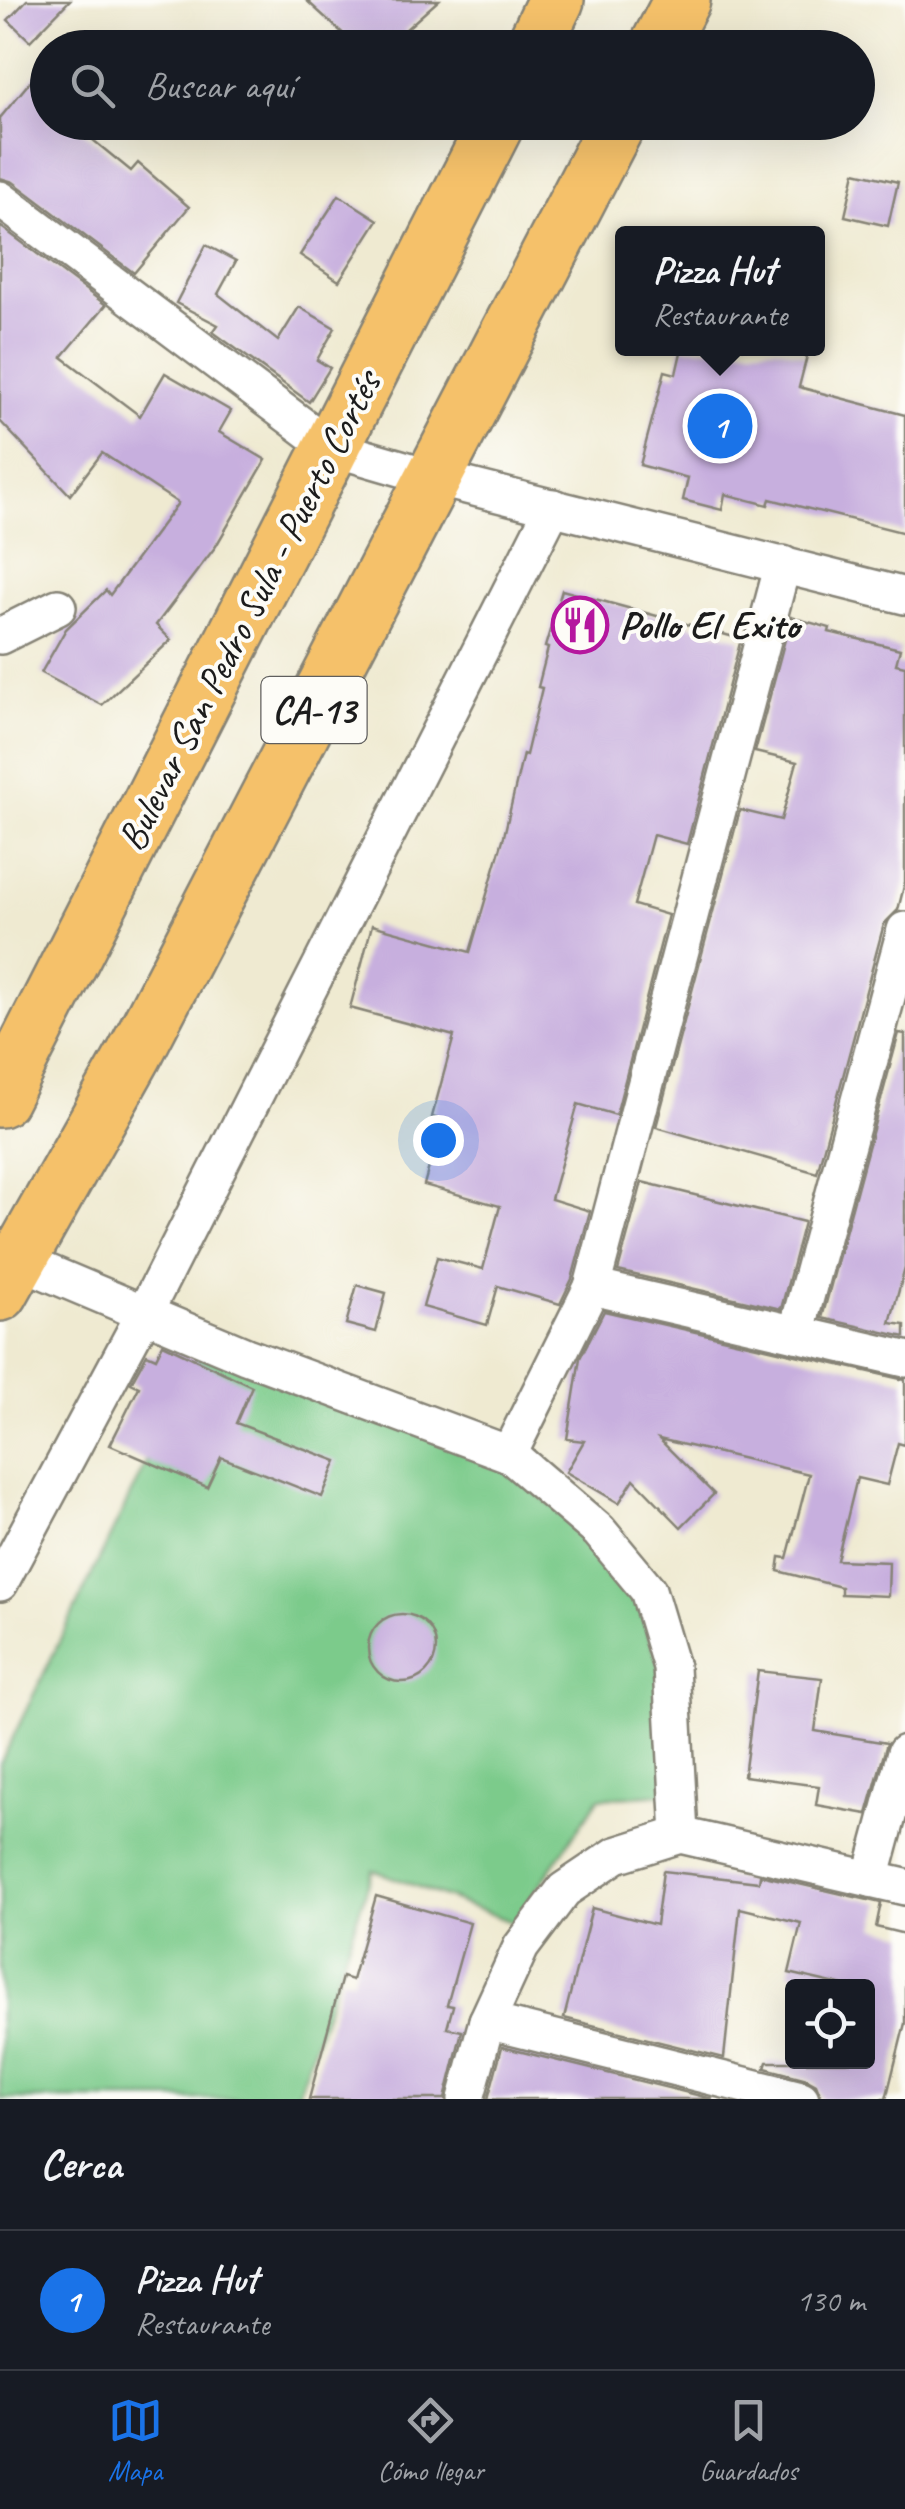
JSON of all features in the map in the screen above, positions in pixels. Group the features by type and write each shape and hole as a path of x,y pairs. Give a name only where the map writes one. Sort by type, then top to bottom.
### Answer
{"highway":[{"path":"542,30 556,0"},
{"path":"666,30 682,0"},
{"name":"Bulevar San Pedro Sula - Puerto Cortés","path":"0,1100 488,140"},
{"name":"CA-13","path":"9,1277 134,1055 609,140"}],"street":[{"path":"0,199 164,326 332,448 435,478 905,596"},
{"path":"0,1583 143,1316 553,507"},
{"path":"510,1454 592,1287 783,564"},
{"path":"0,636 58,607"},
{"path":"796,1334 905,930"},
{"path":"9,1277 143,1316 510,1454 599,1531 648,1590 671,1668 680,1835"},
{"path":"592,1287 905,1359"},
{"path":"466,2099 488,2020 521,1947 564,1890 616,1855 680,1835 888,1883 905,1752"},
{"path":"488,2020 801,2099"}],"green space":[{"path":"200,1351 483,1454 555,1507 635,1592 660,1667 665,1794 599,1798 514,1923 373,1870 296,2099 0,2099 0,1764"}],"building":[{"path":"27,0 70,0 41,30 30,30 30,41 8,20"},
{"path":"306,0 439,0 405,30 339,30"},
{"path":"30,82 30,140 93,140 131,171 138,163 189,207 134,273 13,182 0,178 0,118"},
{"path":"855,172 898,182 888,226 845,216"},
{"path":"339,195 378,220 339,281 300,255"},
{"path":"0,226 106,305 62,357 140,416 165,373 231,411 219,432 266,460 216,546 156,625 171,640 102,705 41,673 66,629 106,590 110,595 178,503 102,453 70,495 0,421"},
{"path":"206,245 236,261 218,294 278,341 299,307 335,328 317,360 330,368 309,402 213,332 218,325 176,303"},
{"path":"680,356 807,356 799,387 905,415 905,533 770,499 768,505 725,494 722,510 683,500 688,478 640,465 665,371 676,374"},
{"path":"562,590 741,639 687,844 653,835 634,905 668,915 616,1115 578,1104 551,1199 590,1211 572,1279 560,1304 498,1286 487,1325 423,1307 437,1257 483,1269 500,1206 424,1185 442,1120 432,1117 454,1036 350,1008 372,925 470,952 523,754 526,755 542,688 538,687 548,648 545,647"},
{"path":"791,617 830,628 829,632 900,649 896,664 905,666 905,882 898,910 884,924 817,1173 656,1127 740,810 781,820 797,762 755,752"},
{"path":"899,1033 905,1034 905,1268 890,1323 905,1325 905,1337 822,1318"},
{"path":"642,1182 804,1222 781,1309 618,1271"},
{"path":"357,1285 386,1293 376,1332 346,1324"},
{"path":"604,1311 905,1380 905,1445 898,1443 887,1485 857,1478 837,1560 889,1562 888,1596 841,1594 841,1587 778,1571 780,1557 787,1558 809,1474 659,1439 714,1494 681,1527 634,1479 619,1503 566,1472 584,1441 567,1439 580,1358"},
{"path":"163,1344 252,1386 236,1423 337,1461 322,1497 221,1457 207,1487 110,1445 139,1387 131,1383 147,1354 156,1358"},
{"path":"402,1614 415,1616 426,1624 434,1635 434,1661 426,1672 415,1680 402,1682 389,1680 378,1672 370,1661 368,1648 370,1635 378,1624 389,1616"},
{"path":"758,1671 822,1678 815,1731 887,1743 867,1814 816,1805 819,1786 744,1776"},
{"path":"663,1871 759,1882 760,1875 881,1903 876,1927 905,1934 905,2023 886,2099 822,2099 816,2084 807,2079 765,2068 767,2062 785,2062 785,2069 875,2069 875,1979 815,1979 789,1973 801,1923 740,1908 724,2058 564,2018 592,1908 656,1925"},
{"path":"376,1896 470,1923 447,2005 453,2006 447,2028 462,2031 445,2099 309,2099 342,1977 352,1980"},
{"path":"502,2047 713,2099 488,2099"}],"place":[{"name":"Pizza Hut","path":"720,426"},
{"name":"Pollo El Exito","path":"580,625"}]}
